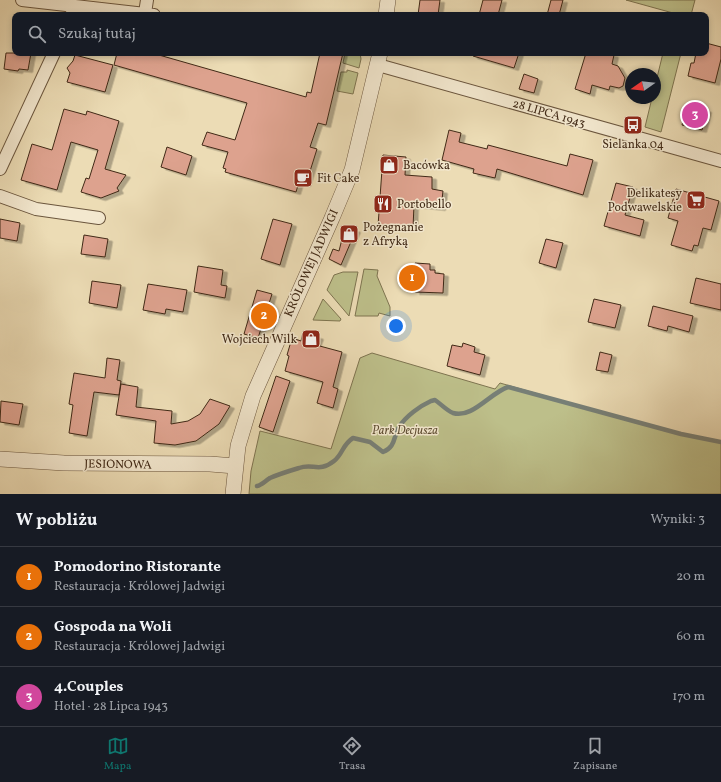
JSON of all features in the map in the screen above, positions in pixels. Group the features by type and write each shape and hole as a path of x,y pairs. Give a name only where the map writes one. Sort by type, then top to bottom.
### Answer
{"street":[{"path":"22,0 73,10 112,12"},
{"path":"147,0 150,12"},
{"path":"386,12 388,0"},
{"path":"0,169 53,56"},
{"name":"28 LIPCA 1943","path":"379,59 721,161"},
{"name":"KRÓLOWEJ JADWIGI","path":"233,494 238,446 253,396 352,170 379,59"},
{"path":"0,196 36,209 99,218"},
{"name":"JESIONOWA","path":"0,459 64,463 210,464 235,466"}],"green space":[{"path":"626,0 695,0 692,12 669,12"},
{"path":"344,56 360,56 359,68 343,63"},
{"path":"662,56 680,56 661,132 645,127 651,104 661,104 661,68 659,68"},
{"path":"347,70 358,73 353,94 337,91 341,72 347,72"},
{"path":"364,269 378,270 377,276 390,307 390,316 379,313 378,316 355,316"},
{"path":"343,272 358,272 349,316 327,290 334,275"},
{"path":"323,299 341,319 340,321 313,320"},
{"name":"Park Decjusza","path":"372,353 495,389 500,383 660,429 721,442 721,494 249,494 251,471 260,431 331,449 360,358"}],"building":[{"path":"420,0 440,0 438,12 418,12"},
{"path":"483,0 502,0 499,12 480,12"},
{"path":"551,0 563,0 560,12 548,12"},
{"path":"709,44 721,47 721,59 715,83 688,76 691,63 694,63 695,56 709,56"},
{"path":"6,53 12,53 12,56 30,56 28,70 19,69 18,71 4,69"},
{"path":"75,56 79,56 113,65 105,92 67,82 70,73 67,68 73,61"},
{"path":"116,56 162,56 306,97 307,92 311,93 319,56 342,56 326,125 318,123 310,147 317,149 306,184 299,182 296,192 225,172 226,169 223,168 228,152 202,145 207,132 235,140 247,103 114,65"},
{"path":"473,56 518,56 514,68"},
{"path":"585,56 614,56 612,64 618,66 625,78 623,86 619,88 610,86 609,90 592,85 590,94 575,89"},
{"path":"524,74 538,79 534,93 519,89"},
{"path":"687,105 707,110 702,130 682,125"},
{"path":"64,109 86,115 87,111 119,121 105,169 126,175 117,188 119,191 101,198 81,192 86,178 89,179 98,150 71,142 57,190 21,180 32,144 52,150"},
{"path":"449,130 461,133 459,142 487,149 488,145 567,166 570,154 593,160 583,195 497,169 495,178 473,173 474,169 442,160"},
{"path":"167,147 192,156 186,175 161,167"},
{"path":"383,155 406,157 405,175 432,177 432,189 443,191 441,208 414,205 413,228 378,226"},
{"path":"616,183 633,187 625,215 644,220 640,236 604,226"},
{"path":"676,189 719,201 711,230 703,228 698,246 694,245 692,251 671,245 678,221 668,218"},
{"path":"0,219 20,223 17,241 0,238"},
{"path":"273,219 292,224 280,265 261,259"},
{"path":"345,227 356,230 341,265 329,259 333,249 339,251"},
{"path":"84,235 108,239 105,257 81,254"},
{"path":"546,239 563,243 556,268 539,263"},
{"path":"415,263 430,264 430,270 435,270 435,273 444,274 443,293 415,292 416,289 408,289 409,265 415,265"},
{"path":"198,266 223,270 221,285 227,286 225,298 194,292"},
{"path":"696,278 721,284 721,310 690,303"},
{"path":"92,281 121,285 117,308 89,303"},
{"path":"148,284 187,290 183,312 166,309 165,314 143,310"},
{"path":"257,290 272,294 258,338 244,334"},
{"path":"594,299 621,305 615,328 588,322"},
{"path":"653,306 693,316 689,332 668,326 667,331 648,326"},
{"path":"303,332 319,337 316,345 342,352 333,387 338,389 333,408 317,403 323,382 285,371 289,356 287,355 292,338 301,341"},
{"path":"463,343 475,347 474,352 485,355 480,375 447,366 452,345 462,347"},
{"path":"600,352 612,355 608,372 596,370"},
{"path":"107,358 120,360 117,380 121,381 119,395 94,392 87,436 69,433 73,405 69,404 74,373 105,378"},
{"path":"276,376 290,381 273,432 259,427"},
{"path":"121,384 138,387 136,407 172,411 171,424 188,421 200,414 210,399 230,406 219,424 196,441 175,445 154,443 156,421 116,415"},
{"path":"1,401 23,404 19,425 0,422"}],"waterway":[{"path":"257,486 270,478 299,468 329,465 337,458 349,441 353,438 370,442 383,452 392,445 397,431 405,419 431,401 435,400 450,412 460,414 474,409 494,394 508,387 681,434 721,442"}],"place":[{"name":"4.Couples","path":"695,115"},
{"name":"Sielanka 04","path":"633,125"},
{"name":"Bacówka","path":"389,165"},
{"name":"Fit Cake","path":"303,178"},
{"name":"Delikatesy Podwawelskie","path":"696,200"},
{"name":"Portobello","path":"383,204"},
{"name":"Pożegnanie z Afryką","path":"349,234"},
{"name":"Pomodorino Ristorante","path":"412,278"},
{"name":"Gospoda na Woli","path":"264,316"},
{"name":"Wojciech Wilk","path":"311,339"}]}
